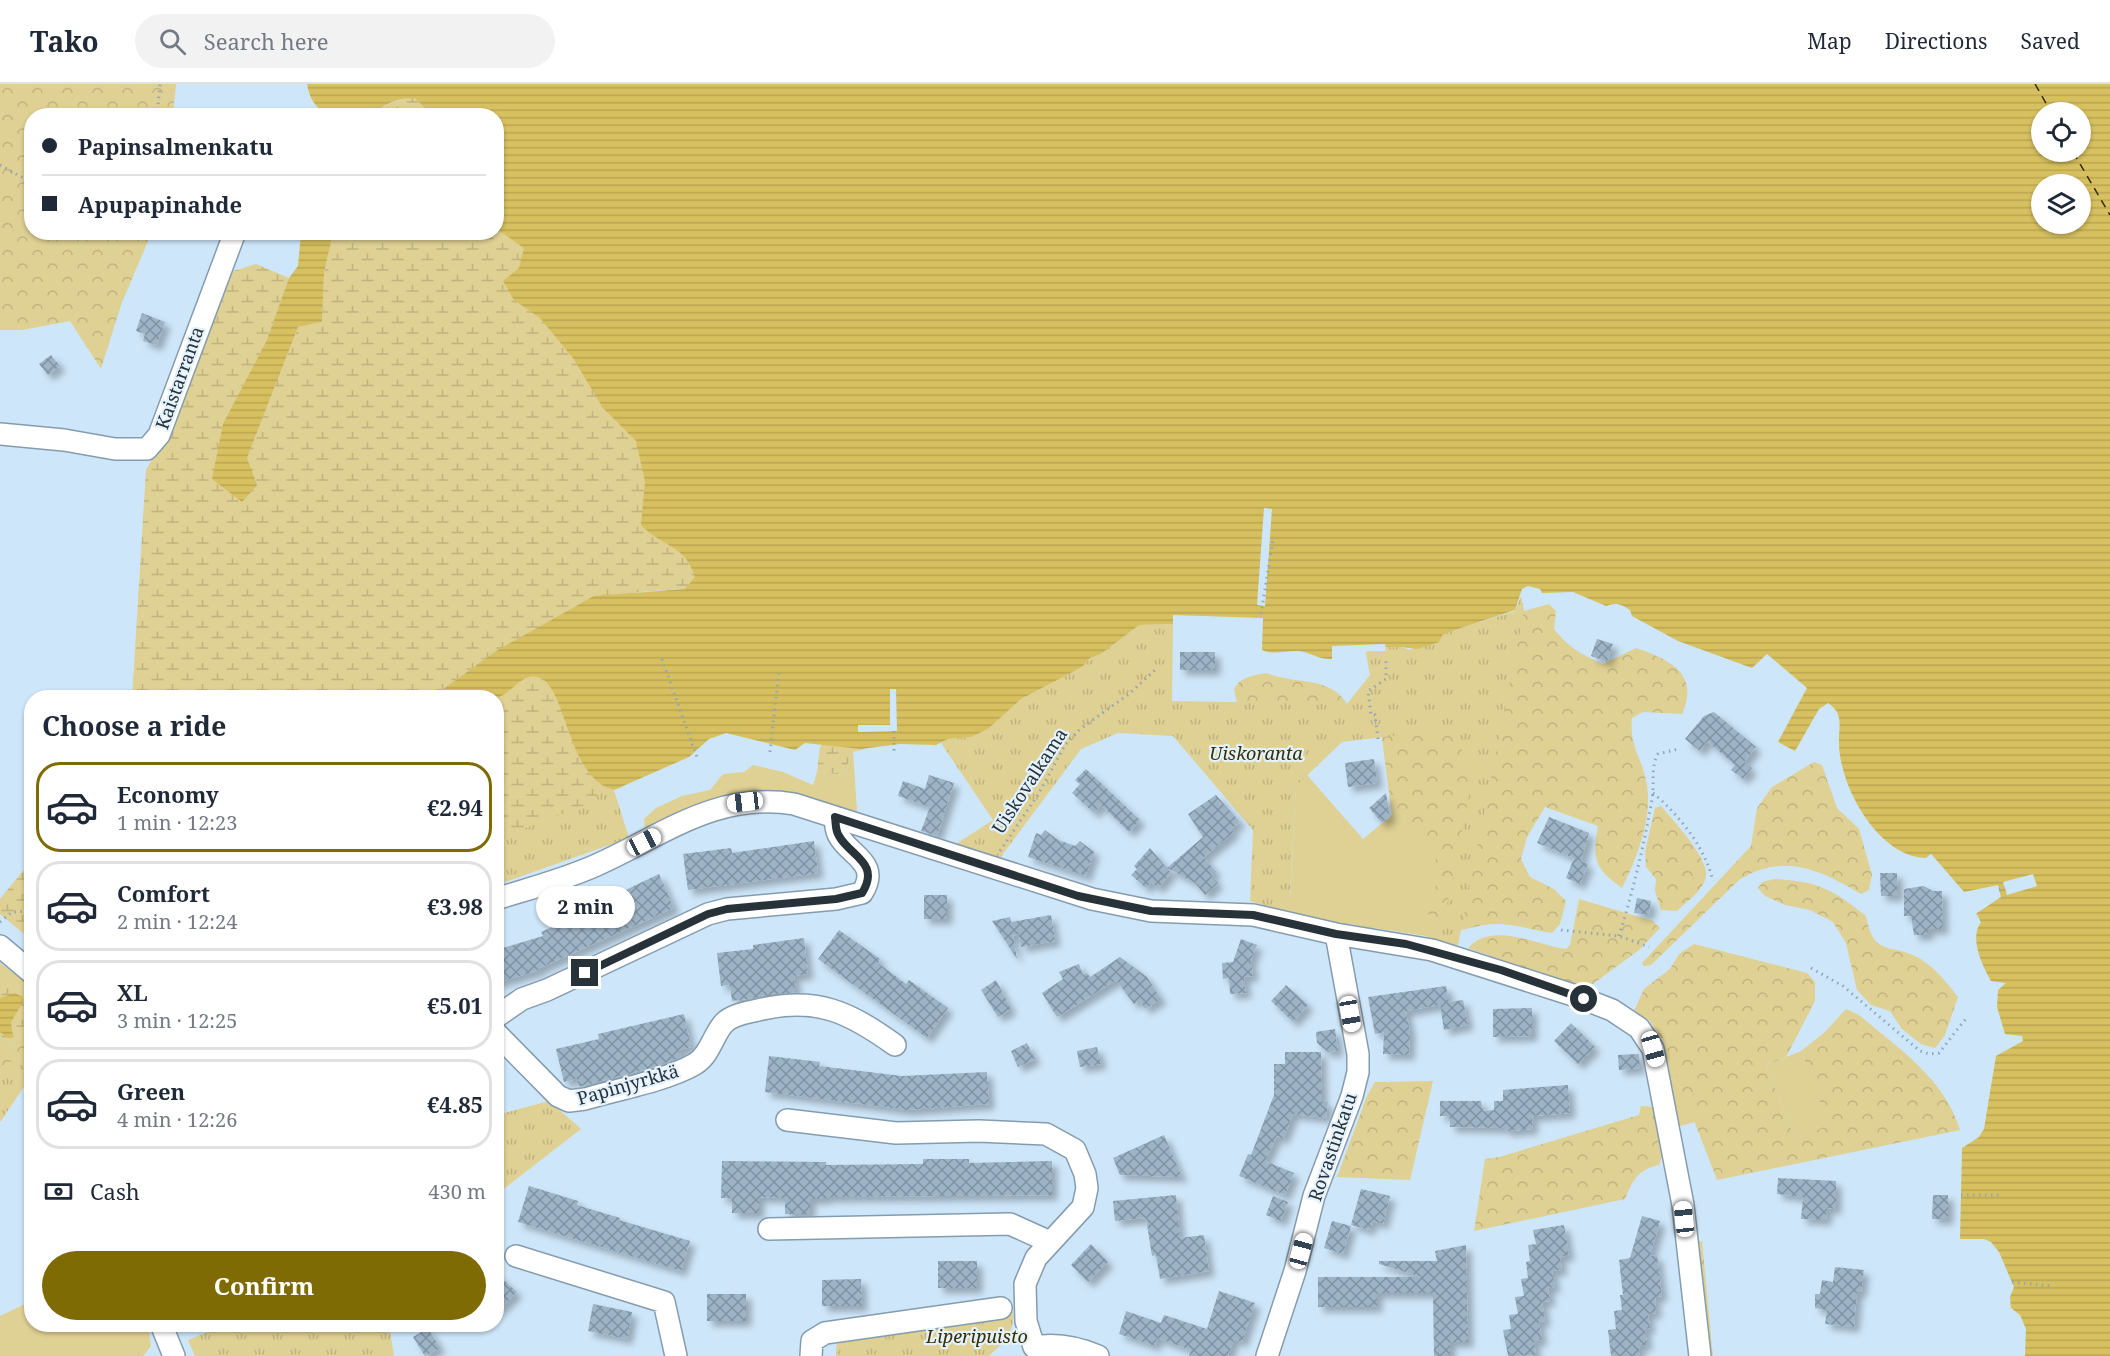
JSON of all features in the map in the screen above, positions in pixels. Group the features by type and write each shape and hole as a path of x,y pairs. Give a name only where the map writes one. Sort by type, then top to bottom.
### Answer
{"street":[{"name":"Kaistarranta","path":"0,434 64,440 115,449 147,449 159,435 232,240"},
{"path":"504,896 590,868 702,812 731,804 779,801 1065,892 1151,911 1253,915 1336,934 1406,944 1501,970 1612,1010 1639,1028 1653,1049 1657,1062 1683,1205 1700,1356"},
{"path":"504,1011 522,999 588,972 708,914 727,909 836,899 862,893 867,886 867,870 862,858 844,844 837,833 835,817"},
{"name":"Rovastinkatu","path":"1267,1356 1295,1270 1314,1196 1352,1096 1358,1072 1358,1054 1336,934"},
{"path":"0,946 24,966"},
{"name":"Papinjyrkkä","path":"504,1041 548,1088 569,1101 585,1099 682,1071 699,1062 724,1023 736,1015 774,1006 816,1007 837,1011 859,1019 895,1045"},
{"path":"787,1120 896,1133 979,1131 1046,1134 1075,1150 1082,1163 1087,1188 1079,1213 1036,1258 1025,1284 1026,1321 1034,1347 1056,1344 1098,1356"},
{"path":"770,1229 1010,1224 1050,1242"},
{"path":"516,1256 664,1302 676,1356"},
{"path":"811,1356 812,1341 825,1333 1001,1308"},
{"path":"163,1332 170,1354"}],"path":[{"path":"158,108 160,84"},
{"path":"0,165 24,178"},
{"path":"1261,614 1273,540"},
{"path":"662,659 698,760"},
{"path":"1378,739 1375,715 1371,715 1368,691 1386,679 1386,661"},
{"name":"Uiskovalkama","path":"988,867 1039,793 1065,745 1080,729 1128,694 1155,670"},
{"path":"770,752 779,671"},
{"path":"894,731 894,751"},
{"path":"1619,936 1636,876 1653,793 1653,763 1658,754 1678,749"},
{"path":"1653,793 1667,805 1707,858 1713,881"},
{"path":"2000,890 2005,888"},
{"path":"0,922 12,912 24,911"},
{"path":"1561,930 1619,936 1649,947"},
{"path":"1811,968 1843,986 1920,1051 1929,1054 1939,1053 1968,1016"},
{"path":"1961,1195 2001,1195"},
{"path":"2012,1282 2052,1286"}],"green space":[{"path":"0,84 176,84 174,108 24,108 24,240 148,241 121,305 101,369 70,321 22,330 0,330"},
{"path":"491,97 502,108 383,108 396,101 411,98"},
{"path":"504,110 864,476 685,589 638,592 496,651 442,690 132,690 146,470 170,428 230,272 256,264 289,278 266,342 247,458 298,327 322,322 324,273 331,240 504,240"},
{"path":"1521,597 1524,611 1549,604 1556,611 1554,629 1570,646 1595,661 1603,664 1636,648 1670,663 1684,678 1687,700 1682,714 1643,712 1632,718 1632,736 1646,781 1648,808 1643,836 1622,888 1606,875 1597,862 1595,847 1598,826 1545,807 1527,837 1521,859 1530,877 1554,889 1566,901 1560,924 1552,933 1496,924 1449,930 1433,920 1425,909 1441,875 1436,866 1435,847 1392,815 1382,737 1384,727 1515,611"},
{"name":"Uiskoranta","path":"1521,597 1524,611 1458,945 1440,939 1474,772 1450,729 1342,742 1296,786 1289,913 1250,901 1253,830 1173,736 1118,733 1081,749 1000,858 956,844 993,820 941,743 948,739 971,737 988,729 1021,699 1082,667 1090,658 1101,654 1139,625 1173,624 1172,701 1347,704 1370,675 1365,648 1401,647 1410,650 1442,634 1515,611"},
{"path":"537,659 622,788 608,789 589,806 504,839 504,690 496,690"},
{"path":"1267,673 1321,685 1340,695 1347,704 1238,708 1234,689 1237,685 1248,677"},
{"path":"1450,728 1460,932 1458,945 1447,946 1427,939 1426,936 1375,928 1368,929 1352,924 1348,926 1284,911 1290,899 1296,786 1307,775 1363,839 1392,815 1382,737"},
{"path":"825,740 867,748 850,753 847,775 817,772 820,747"},
{"path":"853,751 857,811 850,812 806,798 645,830 644,819 656,808 682,796 710,790 723,774 744,772 753,765 783,772 813,785 817,772 847,775 850,753"},
{"path":"1814,762 1822,765 1837,808 1859,829 1872,875 1869,890 1861,894 1831,878 1801,868 1771,867 1755,872 1739,880 1651,965 1644,966 1642,963 1751,846 1757,808 1772,787"},
{"path":"603,786 614,790 629,838 504,883 504,836 590,803"},
{"path":"1661,806 1698,852 1706,872 1700,889 1677,911 1661,910 1655,891 1656,879 1646,867 1645,852 1655,808"},
{"path":"24,870 24,934 0,914 0,899"},
{"path":"1775,879 1814,884 1834,893 1866,916 1874,939 1880,944 1912,954 1942,977 1958,997 1945,1035 1935,1048 1921,1044 1902,1029 1890,1011 1871,1005 1857,990 1846,943 1833,922 1810,910 1785,905 1765,896 1758,888 1762,882"},
{"path":"1579,899 1653,921 1660,928 1639,950 1583,989 1468,948 1478,940 1502,935 1566,949 1570,945"},
{"path":"1694,944 1807,973 1815,982 1815,1001 1786,1057 1766,1065 1795,1139 1829,1125 1801,1051 1824,1033 1846,1009 1859,1015 1904,1052 1932,1080 1953,1112 1960,1130 1717,1180 1663,1040 1649,1020 1634,1011 1644,989 1670,969 1679,954"},
{"path":"0,963 24,981 24,992 0,974"},
{"path":"0,974 24,992 24,1032 13,1044 0,1036"},
{"path":"1635,1009 1647,1019 1665,1045 1695,1122 1680,1126 1680,1143"},
{"path":"24,1032 24,1086 0,1122 0,1036 13,1044"},
{"path":"24,1051 24,1086 0,1122 0,1070"},
{"path":"1801,1051 1830,1125 1795,1139 1766,1065"},
{"path":"1433,1081 1410,1180 1337,1177 1367,1096 1375,1082"},
{"path":"549,1101 581,1129 504,1189 504,1113"},
{"path":"1641,1106 1656,1107 1666,1145 1659,1165 1646,1170 1637,1177 1625,1199 1474,1231 1485,1159 1499,1157 1639,1115"},
{"path":"1702,1241 1713,1356 1691,1356 1680,1244"},
{"path":"24,1304 24,1332 149,1332 151,1346 143,1356 0,1356 0,1316"},
{"name":"Liperipuisto","path":"1013,1312 1010,1332 989,1356 836,1356 837,1340"},
{"path":"208,1332 390,1332 394,1356 195,1356 188,1340"}],"shaded area":[{"path":"307,84 2110,84 2110,1356 2025,1356 2026,1329 2020,1315 2011,1308 2010,1297 2014,1287 1999,1252 1991,1242 1984,1239 1960,1239 1962,1148 1979,1137 1984,1129 1996,1056 2023,1041 2022,1036 2005,1034 1997,1007 1998,990 2006,983 1991,981 1984,967 1978,952 1976,936 1981,922 1964,892 1931,854 1926,858 1912,856 1898,850 1875,830 1865,817 1850,790 1844,772 1839,748 1840,722 1833,707 1828,703 1819,709 1795,751 1778,742 1807,688 1767,654 1752,668 1678,641 1632,616 1630,610 1621,605 1606,606 1573,592 1542,593 1540,589 1528,586 1522,589 1515,610 1443,634 1439,642 1418,649 1400,647 1336,649 1332,659 1301,651 1274,653 1262,650 1263,618 1173,615 1173,624 1139,625 1101,654 1090,658 1082,667 1021,699 988,729 971,737 948,739 936,745 900,744 861,749 805,743 795,750 726,733 709,739 689,757 614,790 598,782 586,768 555,696 548,683 538,677 527,677 504,694 504,690 442,690 496,651 594,596 685,589 695,577 691,566 679,552 641,525 645,482 636,441 603,408 573,358 540,318 514,300 503,281 519,268 524,248 504,234 504,108 425,108 415,98 393,102 382,108 319,108 311,97"},
{"path":"300,240 331,240 324,273 322,322 298,327 247,458 257,485 242,502 212,479 223,424 266,342 289,278 298,266"},
{"path":"15,993 23,997 23,1002 11,1022 13,1037 8,1038 0,1032 0,998"}],"pier":[{"path":"1264,508 1272,509 1265,606 1257,605"},
{"path":"1385,644 1386,651 1338,652 1332,662 1332,646"},
{"path":"890,689 896,689 897,731 858,732 858,725 890,725"},
{"path":"1931,854 1964,892 1998,885 2001,897 1974,915 1962,894 1931,858 1929,860 1926,858"},
{"path":"2033,874 2037,886 2007,895 2003,882"}],"building":[{"path":"142,313 165,322 157,345 143,341 145,334 136,331"},
{"path":"51,355 60,366 48,375 39,364"},
{"path":"1597,639 1613,644 1607,662 1591,656"},
{"path":"1180,652 1215,652 1215,670 1180,670"},
{"path":"1714,712 1756,747 1744,762 1752,768 1743,779 1731,770 1735,765 1707,741 1700,751 1685,739 1704,716"},
{"path":"1374,759 1377,783 1348,787 1345,763"},
{"path":"1086,769 1140,820 1129,832 1101,805 1094,813 1072,793 1080,784 1075,780"},
{"path":"929,775 954,783 937,836 921,831 930,807 898,796 903,781 925,789"},
{"path":"1386,793 1390,817 1382,823 1369,808"},
{"path":"1216,795 1240,822 1231,829 1234,832 1204,857 1216,872 1211,875 1218,883 1205,895 1195,883 1167,868 1203,837 1188,814"},
{"path":"1549,817 1589,833 1581,861 1588,864 1580,884 1566,878 1574,858 1537,843"},
{"path":"1045,830 1058,840 1075,846 1080,841 1094,852 1086,876 1028,857 1036,833 1041,835"},
{"path":"814,841 818,873 688,890 683,854 731,848 732,853"},
{"path":"1150,848 1171,873 1158,888 1151,882 1146,888 1131,875 1137,869 1134,866"},
{"path":"1880,873 1897,873 1898,896 1881,896"},
{"path":"659,874 674,908 540,968 540,970 504,981 504,948 543,936 541,932 616,898 615,895"},
{"path":"1924,886 1933,891 1942,891 1943,929 1928,929 1928,935 1914,935 1911,916 1904,916 1904,889"},
{"path":"924,895 947,895 947,919 924,919"},
{"path":"1637,898 1651,901 1649,915 1634,913"},
{"path":"1051,915 1055,941 1021,947 1019,934 1013,936 1017,959 992,921 1010,917 1011,922"},
{"path":"839,930 880,959 878,963 906,984 909,980 948,1008 927,1038 818,959"},
{"path":"804,938 808,974 794,976 796,992 732,1001 730,985 721,986 717,953 753,949 753,945"},
{"path":"1241,939 1257,945 1251,960 1253,976 1244,977 1246,993 1230,994 1229,978 1223,979 1222,963 1233,962"},
{"path":"1120,957 1147,977 1161,999 1145,1009 1140,1000 1134,1004 1116,980 1057,1017 1042,993 1063,979 1059,972 1079,964 1083,975 1087,973 1090,977"},
{"path":"996,980 1011,1009 998,1017 981,990"},
{"path":"1286,985 1308,1005 1293,1022 1271,1001"},
{"path":"1446,986 1449,1002 1463,1000 1468,1025 1444,1030 1440,1005 1406,1011 1410,1031 1409,1055 1383,1054 1384,1032 1375,1034 1368,997"},
{"path":"1532,1008 1532,1036 1493,1037 1493,1009"},
{"path":"684,1014 691,1047 679,1050 681,1057 652,1068 579,1087 577,1079 564,1082 556,1049 599,1039 598,1034"},
{"path":"1571,1023 1595,1047 1578,1064 1554,1041"},
{"path":"1335,1029 1338,1051 1328,1052 1317,1043 1316,1032"},
{"path":"1027,1043 1035,1059 1018,1067 1011,1051"},
{"path":"1097,1047 1101,1064 1080,1067 1077,1051"},
{"path":"1285,1052 1321,1052 1322,1102 1328,1102 1326,1118 1293,1114 1283,1139 1277,1136 1265,1161 1294,1173 1285,1195 1239,1176 1248,1154 1251,1155 1274,1095 1274,1064 1285,1064"},
{"path":"1639,1054 1640,1068 1619,1070 1618,1055"},
{"path":"769,1056 820,1062 819,1066 902,1076 987,1072 989,1104 908,1110 765,1092"},
{"path":"1568,1085 1570,1113 1532,1116 1533,1129 1506,1131 1505,1128 1450,1127 1450,1116 1440,1116 1440,1101 1481,1101 1483,1111 1494,1110 1494,1101 1503,1101 1503,1090"},
{"path":"1164,1135 1182,1177 1120,1175 1113,1158"},
{"path":"923,1159 969,1159 969,1163 1052,1161 1052,1195 826,1197 826,1199 810,1199 810,1214 785,1214 785,1198 759,1197 759,1213 732,1213 732,1198 721,1198 722,1161 826,1162 826,1165 923,1164"},
{"path":"1778,1178 1836,1181 1836,1209 1827,1208 1826,1220 1801,1219 1803,1197 1777,1194"},
{"path":"529,1186 578,1201 577,1205 620,1218 619,1220 690,1241 681,1271 518,1222"},
{"path":"1361,1189 1390,1196 1383,1224 1372,1221 1370,1230 1351,1225"},
{"path":"1176,1195 1180,1238 1204,1235 1209,1271 1160,1279 1156,1255 1152,1256 1146,1218 1115,1221 1113,1201"},
{"path":"1933,1195 1948,1195 1948,1219 1932,1219"},
{"path":"1273,1196 1288,1202 1281,1221 1266,1215"},
{"path":"1642,1216 1660,1221 1650,1256 1657,1255 1662,1296 1655,1297 1656,1313 1648,1314 1650,1328 1645,1329 1647,1345 1639,1346 1640,1356 1611,1356 1608,1330 1616,1329 1614,1311 1622,1310 1620,1295 1623,1295 1619,1260 1630,1258"},
{"path":"1332,1221 1351,1226 1343,1254 1324,1248"},
{"path":"1564,1225 1569,1255 1560,1257 1562,1270 1552,1271 1555,1287 1548,1288 1550,1301 1542,1302 1545,1321 1539,1322 1542,1340 1534,1341 1536,1355 1508,1356 1503,1330 1511,1329 1509,1315 1518,1314 1515,1297 1524,1296 1521,1279 1528,1278 1526,1262 1530,1261 1528,1245 1536,1244 1533,1230"},
{"path":"1091,1244 1108,1262 1088,1282 1071,1265"},
{"path":"1466,1245 1468,1342 1450,1342 1450,1356 1434,1356 1433,1293 1377,1293 1377,1307 1318,1307 1318,1277 1422,1277 1379,1264 1379,1261 1437,1261 1435,1251"},
{"path":"938,1261 977,1261 977,1288 938,1288"},
{"path":"1835,1267 1864,1270 1861,1292 1857,1292 1854,1327 1825,1324 1827,1310 1815,1308 1815,1294 1820,1294 1822,1280 1833,1282"},
{"path":"861,1279 862,1306 822,1306 822,1280"},
{"path":"504,1280 517,1292 504,1305"},
{"path":"1219,1291 1255,1303 1242,1342 1234,1339 1228,1356 1189,1356 1191,1350 1157,1338 1155,1346 1119,1334 1126,1311 1161,1323 1164,1315 1207,1329"},
{"path":"707,1294 746,1294 746,1321 707,1321"},
{"path":"593,1304 632,1312 627,1339 588,1331"},
{"path":"421,1332 430,1332 440,1348 425,1356 413,1337"}],"ferry route":[{"path":"2035,84 2045,102"},
{"path":"2079,162 2110,215"}],"route":[{"path":"585,973 679,930 708,914 727,909 836,899 862,893 867,886 867,870 862,858 844,844 837,833 835,817 1078,896 1151,911 1232,912 1253,915 1336,934 1406,944 1501,970 1584,999"}]}
